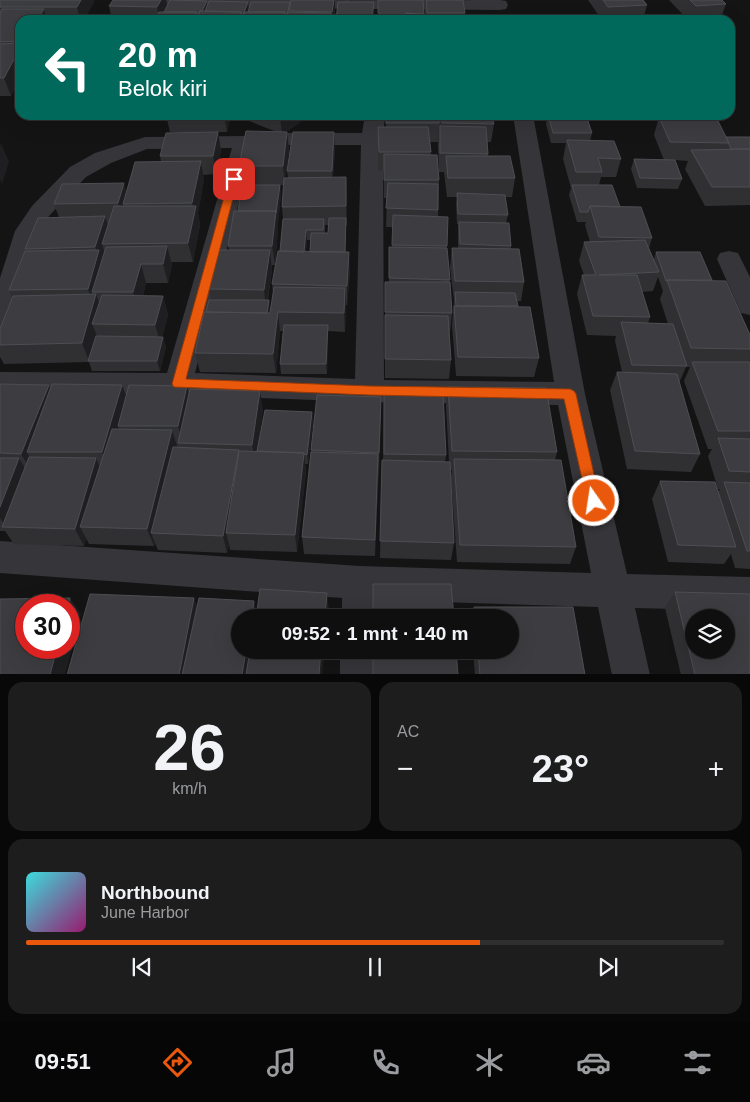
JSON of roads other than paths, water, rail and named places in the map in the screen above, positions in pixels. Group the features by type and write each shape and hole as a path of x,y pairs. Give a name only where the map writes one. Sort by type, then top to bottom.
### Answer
{"street":[{"path":"117,3 501,8"},
{"path":"369,391 372,139 374,120"},
{"path":"524,120 570,394 631,674"},
{"path":"0,320 27,232 40,211 78,172 104,158 145,143 244,142 271,139 372,139"},
{"path":"178,384 244,142"},
{"path":"729,259 750,306"},
{"path":"0,383 178,384 369,391 570,394"},
{"path":"0,557 360,583 750,594"},
{"path":"360,583 360,609"},
{"path":"359,659 359,674"}]}
